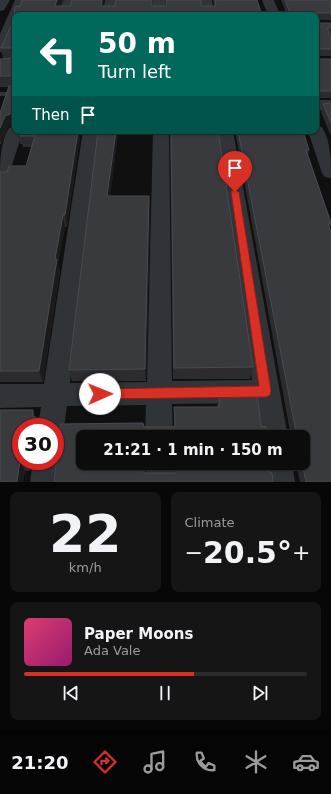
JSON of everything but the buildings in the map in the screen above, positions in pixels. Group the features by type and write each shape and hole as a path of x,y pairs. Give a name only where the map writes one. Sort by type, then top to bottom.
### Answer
{"street":[{"path":"0,8 4,0"},
{"path":"16,12 21,0"},
{"path":"65,12 69,0"},
{"path":"109,12 111,0"},
{"path":"159,0 159,12"},
{"path":"206,0 208,12"},
{"path":"268,0 273,12"},
{"path":"0,48 12,21"},
{"path":"319,105 331,105"},
{"path":"0,131 12,131"},
{"path":"0,174 14,134"},
{"path":"52,418 92,134"},
{"path":"159,430 161,134"},
{"path":"225,134 273,430"},
{"path":"317,134 331,172"},
{"path":"0,396 266,391"},
{"path":"44,482 45,470"},
{"path":"160,470 160,482"},
{"path":"279,470 281,482"}],"lane":[{"path":"0,94 12,94"}],"route":[{"path":"100,394 266,391 235,192"}]}
